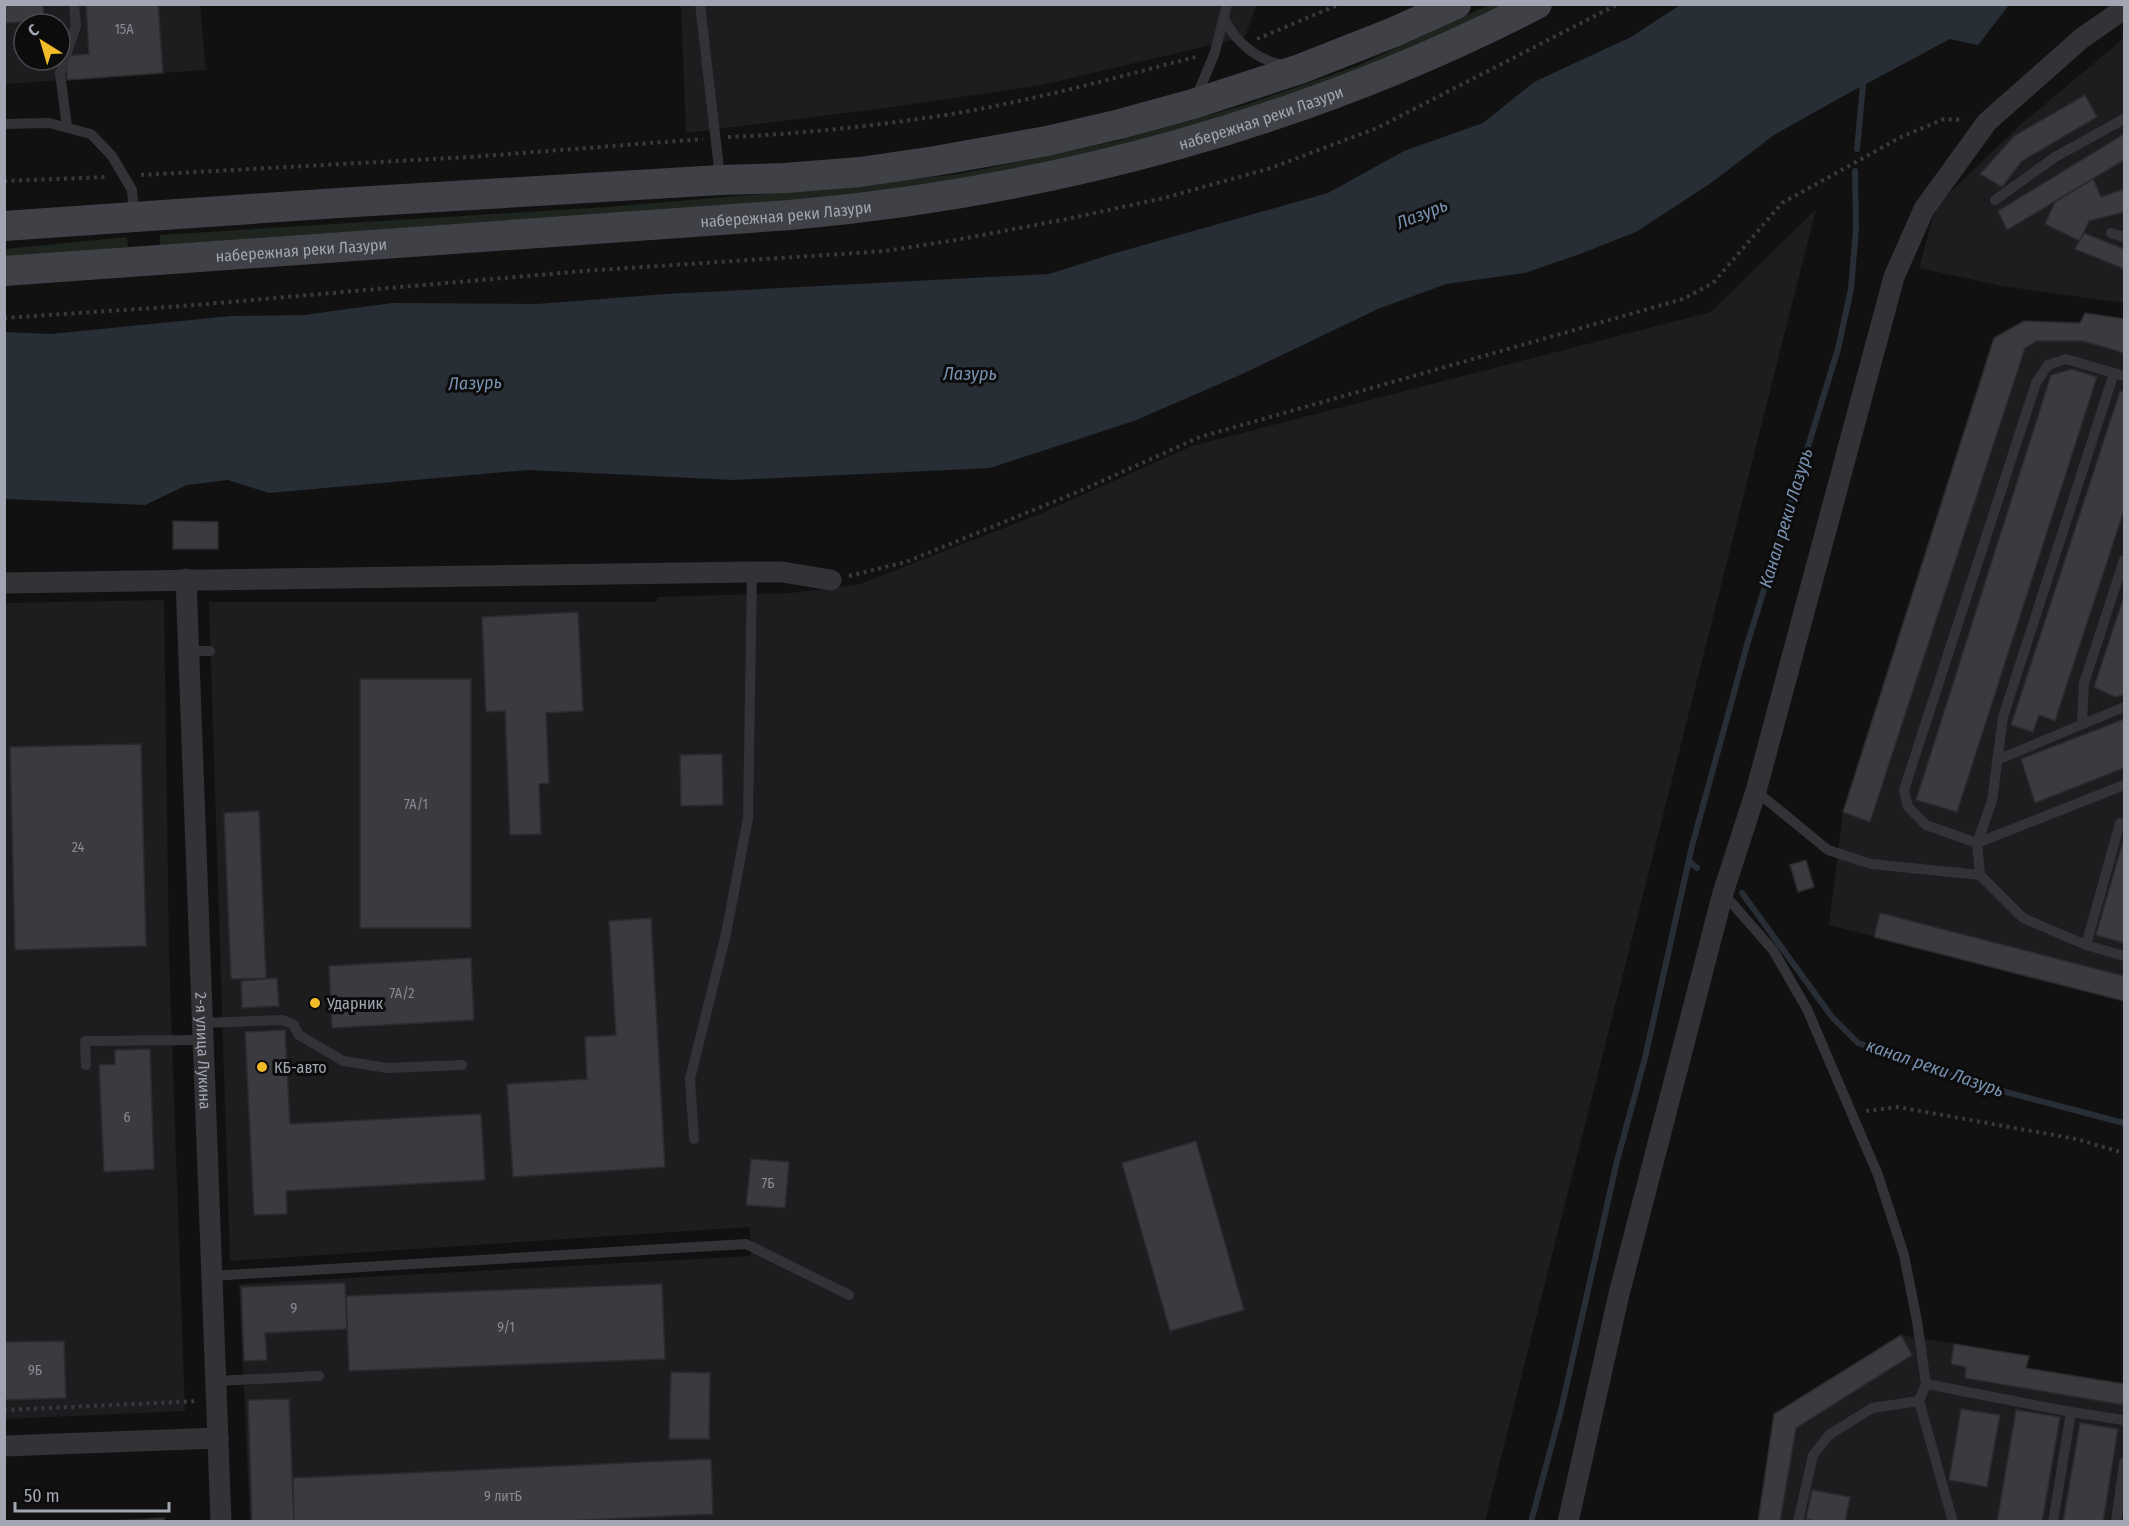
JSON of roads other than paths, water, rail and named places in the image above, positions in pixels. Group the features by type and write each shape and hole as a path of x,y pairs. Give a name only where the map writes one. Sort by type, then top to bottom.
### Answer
{"main road":[{"name":"набережная реки Лазури","path":"4,226 720,180 804,177 935,162 1047,141 1193,104 1300,69 1394,32 1456,4"},
{"name":"набережная реки Лазури","path":"4,271 790,215 889,205 996,188 1146,154 1284,112 1420,59 1537,4"},
{"path":"134,216 144,262"}],"street":[{"path":"1568,1521 1619,1294 1723,893 1756,790 1894,277 1924,209 1987,122 2082,38 2124,9"},
{"path":"4,583 753,572 782,572 831,580"},
{"name":"2-я улица Лукина","path":"186,579 221,1521"},
{"path":"4,1446 218,1438"}],"lane":[{"path":"67,127 60,73 76,26 74,4"},
{"path":"700,4 720,180"},
{"path":"1193,104 1215,52 1227,5"},
{"path":"1224,18 1235,36 1260,57 1270,63 1300,69"},
{"path":"1995,200 2055,157 2124,119"},
{"path":"4,124 49,123 91,134 112,156 132,190 134,216"},
{"path":"2111,233 2124,237"},
{"path":"1980,875 1977,843 1992,801 2003,717 2119,374 2066,359 2048,365 2036,383 1904,790 1908,807 1926,825 1977,843 2124,785"},
{"path":"2082,723 2084,684 2124,560"},
{"path":"694,1139 690,1079 726,934 748,818 753,572"},
{"path":"189,651 210,651"},
{"path":"1997,760 2124,707"},
{"path":"1756,790 1828,850 1871,864 1980,875 2023,918 2086,945 2124,956"},
{"path":"2086,945 2120,823"},
{"path":"1723,893 1773,950 1807,1009 1878,1175 1904,1255 1926,1384 1919,1401 1953,1521"},
{"path":"86,1065 85,1041 203,1032 282,1020 293,1024 299,1035 343,1060 388,1068 462,1065"},
{"path":"212,1276 746,1244 849,1295"},
{"path":"216,1391 319,1376"},
{"path":"1926,1384 2124,1420"},
{"path":"1798,1521 1813,1455 1829,1435 1872,1408 1919,1401"},
{"path":"2053,1521 2072,1412"},
{"path":"2116,1521 2124,1463"}],"water":[{"name":"Лазурь","path":"1680,5 2009,5 1978,45 1950,39 1847,94 1774,135 1711,183 1636,232 1525,273 1446,284 1378,309 1240,375 1134,421 990,468 734,480 528,470 269,493 228,480 187,485 145,505 5,499 5,332 51,334 231,316 304,315 392,303 537,304 666,294 1049,274 1328,193 1404,151 1483,123 1534,82 1631,37"}],"waterway":[{"path":"1857,149 1863,85 1858,80"},
{"name":"Канал реки Лазурь","path":"1531,1522 1561,1410 1617,1161 1645,1058 1692,846 1747,645 1838,349 1851,289 1856,229 1855,171"},
{"path":"1689,861 1697,868"},
{"name":"канал реки Лазурь","path":"1742,893 1832,1017 1858,1043 1983,1086 2124,1123"}],"place":[{"name":"Ударник","path":"315,1003"},
{"name":"КБ-авто","path":"262,1067"}]}
